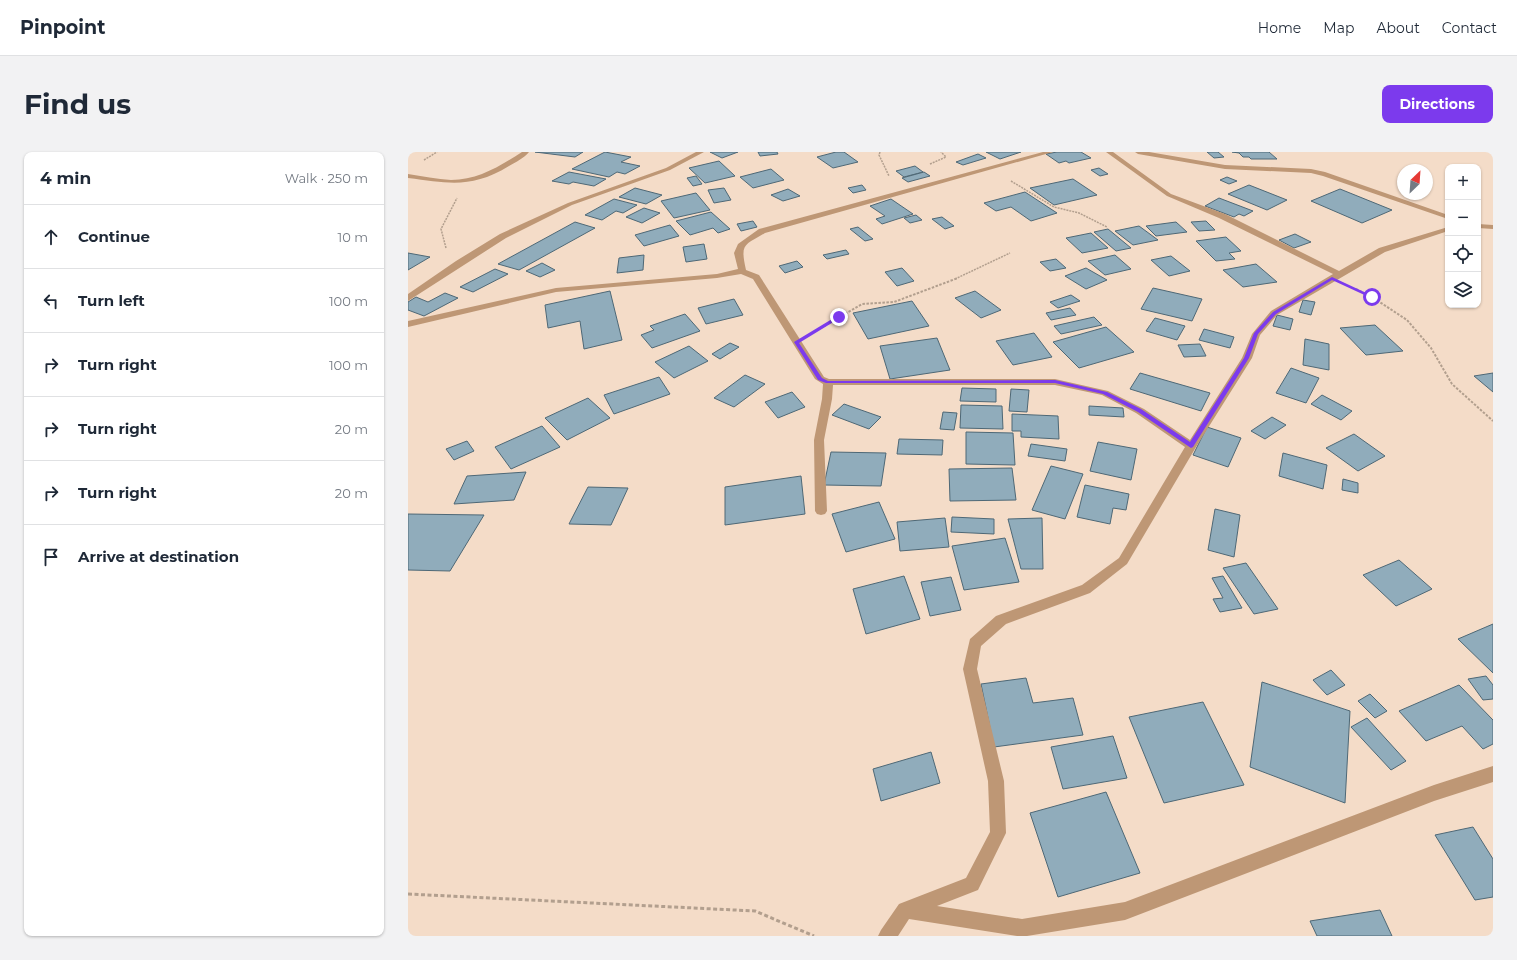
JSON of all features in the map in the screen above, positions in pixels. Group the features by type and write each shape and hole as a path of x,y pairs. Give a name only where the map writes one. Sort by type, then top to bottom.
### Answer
{"street":[{"path":"408,176 450,182 463,182 478,179 526,152"},
{"path":"408,298 459,263 503,236 570,204 668,168 701,152"},
{"path":"742,271 738,253 742,244 762,231 1050,152"},
{"path":"1109,152 1169,195 1222,216 1336,276"},
{"path":"1138,152 1225,167 1310,171 1325,174 1445,216"},
{"path":"1481,226 1493,227"},
{"path":"887,936 905,910 972,884 998,833 996,781 970,669 975,643 1001,620 1086,589 1123,561 1191,446 1247,358 1256,334 1274,313 1382,250 1445,230"},
{"path":"408,324 556,290 717,276 742,271 756,277 820,379 828,382 1055,382 1105,393 1140,411 1191,446"},
{"path":"821,511 819,440 827,398 828,382"},
{"path":"905,910 1022,928 1125,910 1434,793 1493,774"}],"path":[{"path":"996,168 1002,175 1054,207 1079,214 1107,226"},
{"path":"459,263 444,246 441,229 461,192 478,179"},
{"path":"796,342 862,304 894,302 962,278 1010,253"},
{"path":"1336,276 1407,320 1431,348 1452,384 1492,421"},
{"path":"408,894 755,911 814,936"}],"building":[{"path":"535,152 583,152 575,157"},
{"path":"605,152 631,157 621,162 640,166 625,174 617,172 609,177 572,169"},
{"path":"710,152 738,152 722,158"},
{"path":"758,152 777,152 778,154 760,156"},
{"path":"836,152 844,152 858,162 833,168 817,157"},
{"path":"986,152 1021,152 1000,159"},
{"path":"1057,152 1081,152 1091,158 1069,163 1066,161 1059,163 1046,154"},
{"path":"1207,152 1218,152 1224,157 1214,158"},
{"path":"1232,152 1269,152 1277,159 1251,159 1249,157 1243,157 1239,153"},
{"path":"978,154 986,158 963,165 956,162"},
{"path":"719,161 735,176 705,183 689,168"},
{"path":"915,166 923,172 904,177 896,171"},
{"path":"1099,168 1108,174 1100,176 1091,170"},
{"path":"771,169 784,180 753,188 740,177"},
{"path":"569,172 606,179 594,186 573,182 569,184 552,181"},
{"path":"924,172 930,176 908,182 902,178"},
{"path":"696,176 702,184 693,186 687,178"},
{"path":"1227,177 1237,181 1229,184 1220,180"},
{"path":"1073,179 1097,195 1054,205 1030,188"},
{"path":"862,185 866,190 853,193 848,188"},
{"path":"1249,185 1287,200 1267,210 1228,194"},
{"path":"635,188 662,195 646,204 619,197"},
{"path":"724,188 731,200 714,203 708,190"},
{"path":"788,189 800,196 783,201 771,195"},
{"path":"1340,189 1392,210 1362,223 1311,201"},
{"path":"1025,192 1057,213 1031,221 1011,207 996,211 984,203"},
{"path":"696,193 710,210 674,218 661,201"},
{"path":"1219,198 1253,211 1244,216 1239,214 1234,217 1205,206"},
{"path":"614,199 637,205 623,213 616,211 602,220 585,215"},
{"path":"891,199 913,214 882,224 876,219 885,216 870,206"},
{"path":"644,208 660,213 642,223 626,217"},
{"path":"711,212 730,229 718,233 713,228 690,235 676,221"},
{"path":"916,215 922,220 910,223 904,218"},
{"path":"942,217 954,226 945,229 932,219"},
{"path":"753,221 757,227 741,231 737,224"},
{"path":"1206,221 1215,230 1199,231 1191,222"},
{"path":"575,222 595,228 519,270 498,264"},
{"path":"1176,222 1187,232 1156,236 1146,226"},
{"path":"670,225 679,236 644,246 635,235"},
{"path":"1139,226 1158,240 1133,245 1115,231"},
{"path":"858,227 873,239 865,241 850,229"},
{"path":"1108,229 1131,248 1116,251 1094,232"},
{"path":"1091,233 1108,248 1082,253 1066,238"},
{"path":"1295,234 1311,242 1294,248 1279,240"},
{"path":"1226,237 1241,251 1229,253 1235,259 1216,261 1196,241"},
{"path":"704,244 707,259 686,262 683,247"},
{"path":"846,250 849,254 827,259 823,255"},
{"path":"408,253 430,257 408,270"},
{"path":"644,255 643,270 617,273 619,258"},
{"path":"1115,255 1131,269 1105,275 1088,261"},
{"path":"1171,256 1190,271 1169,276 1151,260"},
{"path":"1056,259 1066,268 1050,271 1040,262"},
{"path":"797,261 803,267 785,273 779,266"},
{"path":"542,263 555,270 540,277 526,271"},
{"path":"1256,264 1277,282 1243,287 1223,270"},
{"path":"902,268 914,281 897,286 885,272"},
{"path":"1086,268 1107,280 1086,289 1065,276"},
{"path":"495,269 508,274 473,292 460,287"},
{"path":"1153,288 1202,299 1192,321 1141,309"},
{"path":"610,291 622,340 584,349 580,321 548,328 545,305"},
{"path":"975,291 1001,310 981,318 955,298"},
{"path":"445,293 458,298 424,316 408,310 408,302 416,297 428,302"},
{"path":"1071,295 1080,301 1058,308 1050,302"},
{"path":"734,299 743,315 706,324 698,308"},
{"path":"1303,300 1315,302 1311,315 1299,312"},
{"path":"912,301 929,326 868,339 853,313"},
{"path":"1070,308 1076,315 1051,320 1046,313"},
{"path":"685,314 700,331 652,348 641,335 654,330 650,326"},
{"path":"1277,315 1293,319 1290,330 1273,326"},
{"path":"1094,317 1102,325 1061,334 1054,326"},
{"path":"1155,318 1185,326 1177,340 1146,331"},
{"path":"1375,325 1403,351 1366,355 1340,328"},
{"path":"1106,327 1134,352 1079,368 1053,342"},
{"path":"1204,329 1234,337 1230,348 1199,340"},
{"path":"1034,333 1052,357 1013,365 996,341"},
{"path":"937,338 950,370 890,379 880,346"},
{"path":"1305,339 1329,344 1329,370 1303,365"},
{"path":"730,343 739,347 720,359 712,354"},
{"path":"1200,344 1206,356 1184,357 1178,345"},
{"path":"689,346 708,361 674,378 655,362"},
{"path":"1291,368 1319,378 1306,403 1276,393"},
{"path":"1140,373 1210,393 1201,411 1130,389"},
{"path":"1493,373 1493,392 1474,376"},
{"path":"745,375 765,384 734,407 714,398"},
{"path":"659,377 670,394 614,414 604,395"},
{"path":"962,388 996,389 996,402 960,401"},
{"path":"1011,389 1029,390 1027,412 1009,411"},
{"path":"792,392 805,407 778,418 765,402"},
{"path":"1322,395 1352,411 1341,420 1311,404"},
{"path":"588,398 610,418 567,440 545,418"},
{"path":"844,404 881,417 869,429 832,415"},
{"path":"961,405 1002,406 1003,429 960,428"},
{"path":"1089,406 1123,408 1124,417 1089,415"},
{"path":"943,412 957,413 954,430 940,429"},
{"path":"1012,414 1058,416 1059,439 1021,437 1021,431 1012,431"},
{"path":"1272,417 1286,425 1265,439 1251,431"},
{"path":"542,426 560,447 511,469 495,447"},
{"path":"1207,427 1241,438 1228,467 1193,455"},
{"path":"966,432 1013,433 1015,465 966,464"},
{"path":"1354,434 1385,456 1358,471 1326,448"},
{"path":"899,439 943,440 942,455 897,454"},
{"path":"467,441 474,451 454,460 446,449"},
{"path":"1098,442 1137,449 1131,480 1090,471"},
{"path":"1031,444 1067,449 1065,461 1028,456"},
{"path":"831,452 886,453 881,486 824,485"},
{"path":"1283,453 1327,465 1323,489 1279,476"},
{"path":"1051,466 1083,474 1065,519 1032,510"},
{"path":"1012,468 1016,500 950,501 949,469"},
{"path":"526,472 514,500 454,504 467,476"},
{"path":"801,476 805,514 725,525 725,487"},
{"path":"1343,479 1358,483 1358,493 1342,490"},
{"path":"1085,485 1129,494 1126,510 1113,508 1110,524 1077,517"},
{"path":"588,487 628,488 611,525 569,524"},
{"path":"879,502 895,539 846,552 832,514"},
{"path":"1215,509 1240,515 1234,557 1208,550"},
{"path":"408,514 484,515 450,571 408,570"},
{"path":"952,517 994,519 994,534 951,532"},
{"path":"945,518 949,547 900,551 897,522"},
{"path":"1042,518 1043,569 1021,569 1008,519"},
{"path":"1005,538 1019,582 964,590 952,546"},
{"path":"1399,560 1432,589 1396,606 1363,575"},
{"path":"1246,563 1278,609 1254,614 1223,568"},
{"path":"904,576 920,619 866,634 853,589"},
{"path":"1223,576 1242,608 1220,612 1213,599 1223,598 1212,578"},
{"path":"951,577 961,610 930,616 921,582"},
{"path":"1493,624 1493,673 1458,639"},
{"path":"1331,670 1345,685 1327,695 1313,680"},
{"path":"1486,676 1493,685 1493,699 1483,700 1468,679"},
{"path":"1026,678 1033,703 1073,698 1083,735 994,747 981,684"},
{"path":"1262,682 1350,711 1345,803 1250,767"},
{"path":"1459,685 1493,720 1493,744 1483,749 1462,726 1426,741 1399,711"},
{"path":"1370,694 1387,711 1375,718 1358,701"},
{"path":"1203,702 1244,785 1164,803 1129,717"},
{"path":"1367,718 1406,761 1391,770 1351,727"},
{"path":"1113,736 1127,778 1063,789 1051,747"},
{"path":"931,752 940,783 881,801 873,769"},
{"path":"1106,792 1140,873 1058,897 1030,813"},
{"path":"1473,827 1493,859 1493,897 1475,900 1435,835"},
{"path":"1380,910 1392,936 1317,936 1310,921"}],"route":[{"path":"839,317 796,342 820,379 828,382 1055,382 1105,393 1140,411 1191,446 1247,358 1256,334 1274,313 1332,278 1372,297"}]}
